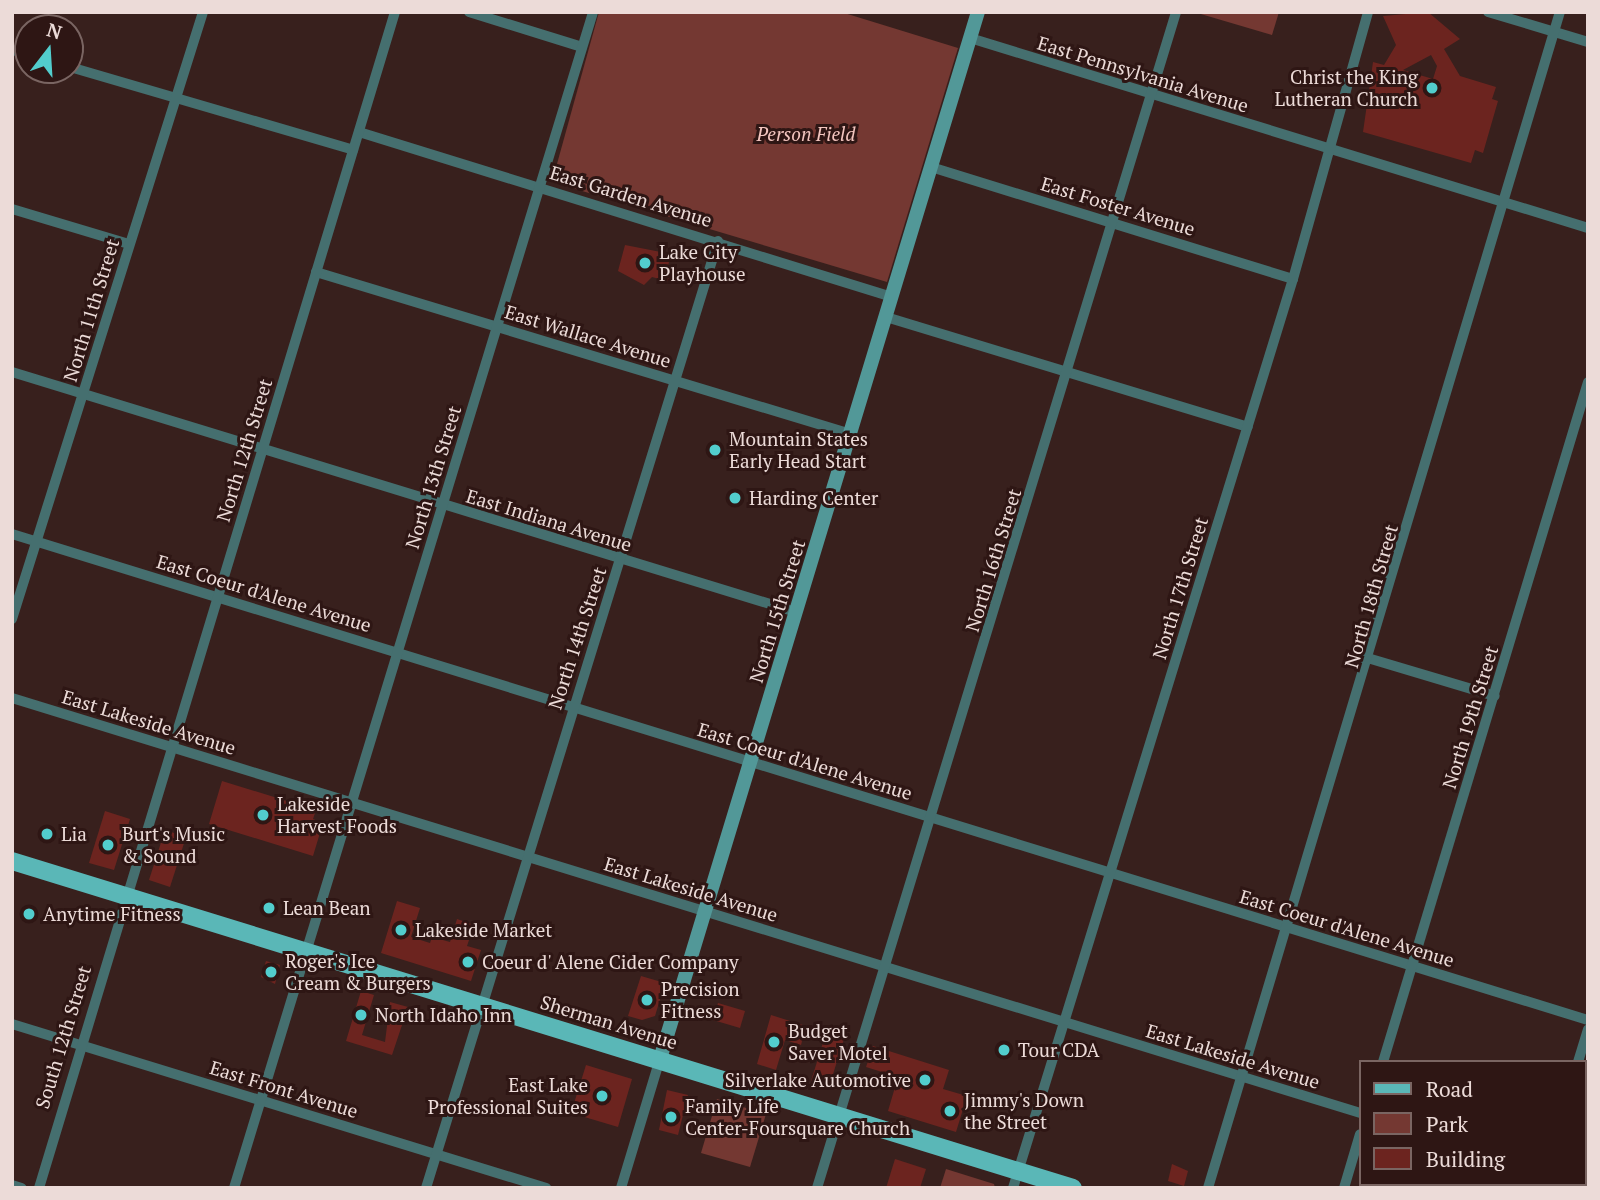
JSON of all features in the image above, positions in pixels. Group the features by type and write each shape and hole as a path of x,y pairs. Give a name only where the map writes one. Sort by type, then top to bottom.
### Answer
{"main road":[{"name":"North 15th Street","path":"660,1059 978,12"},
{"name":"Sherman Avenue","path":"12,861 660,1059 839,1116 1016,1179 1073,1188"}],"street":[{"name":"North 11th Street","path":"12,619 203,12"},
{"name":"North 12th Street","path":"123,896 218,596 395,12"},
{"path":"469,12 582,47"},
{"name":"North 13th Street","path":"234,1188 302,951 397,653 593,12"},
{"name":"North 16th Street","path":"817,1188 1115,224 1176,12"},
{"name":"North 17th Street","path":"1016,1179 1293,279 1367,12"},
{"path":"1488,12 1588,42"},
{"name":"North 18th Street","path":"1208,1188 1371,659 1560,12"},
{"name":"East Pennsylvania Avenue","path":"970,38 1588,228"},
{"path":"84,70 353,150"},
{"name":"East Garden Avenue","path":"359,132 892,297"},
{"name":"East Foster Avenue","path":"931,167 1293,279"},
{"path":"12,209 129,244"},
{"name":"North 14th Street","path":"426,1188 526,856 621,560 718,241"},
{"name":"East Wallace Avenue","path":"316,272 850,434"},
{"path":"886,317 1248,427"},
{"name":"East Indiana Avenue","path":"12,372 442,506 796,612"},
{"name":"North 19th Street","path":"1384,1060 1588,382"},
{"name":"East Coeur d'Alene Avenue","path":"12,534 1588,1020"},
{"path":"1371,659 1494,696"},
{"name":"East Lakeside Avenue","path":"12,698 1358,1112"},
{"name":"South 12th Street","path":"39,1188 123,896"},
{"name":"East Front Avenue","path":"12,1024 546,1188"},
{"path":"1579,1060 1588,1030"},
{"path":"621,1188 660,1059"},
{"path":"1344,1188 1358,1141"},
{"path":"12,1185 22,1188"}],"green space":[{"name":"Person Field","path":"599,12 841,12 958,48 887,282 552,182"},
{"path":"1194,12 1279,12 1272,35"},
{"path":"717,1099 766,1114 750,1167 701,1153"},
{"path":"946,1169 994,1184 995,1188 940,1188"}],"building":[{"name":"Christ the King Lutheran Church","path":"1428,12 1460,39 1444,49 1460,76 1496,87 1492,99 1498,101 1483,153 1475,150 1471,163 1363,132 1373,62 1384,65 1396,45 1383,16","holes":["1431,55 1437,66 1433,79 1403,70"]},
{"name":"Lake City Playhouse","path":"625,245 671,254 668,266 678,269 674,283 652,277 644,285 618,271"},
{"name":"Lakeside Harvest Foods","path":"222,781 316,810 313,819 323,823 313,856 209,824"},
{"name":"Burt's Music & Sound","path":"105,811 130,819 114,870 89,863"},
{"path":"165,830 186,837 170,887 149,880"},
{"path":"397,901 420,908 411,937 430,943 432,937 450,942 457,919 474,925 467,946 481,950 471,981 381,953"},
{"name":"Roger's Ice Cream & Burgers","path":"266,961 280,965 275,984 261,977"},
{"name":"Precision Fitness","path":"641,976 665,983 655,1016 642,1020 628,1016"},
{"name":"North Idaho Inn","path":"361,991 374,995 362,1035 385,1042 390,1002 408,1007 392,1055 346,1041"},
{"path":"718,1003 745,1011 740,1028 713,1020"},
{"name":"Budget Saver Motel","path":"771,1015 806,1026 801,1045 785,1040 776,1070 757,1064"},
{"name":"Budget Saver Motel","path":"826,1033 844,1039 829,1087 811,1081"},
{"name":"Silverlake Automotive","path":"873,1046 949,1070 943,1089 967,1096 956,1132 888,1111 898,1077 866,1067"},
{"name":"East Lake Professional Suites","path":"586,1065 632,1079 618,1127 571,1113"},
{"name":"Family Life Center-Foursquare Church","path":"667,1090 688,1095 678,1135 659,1130"},
{"path":"895,1159 926,1169 920,1188 886,1188"},
{"path":"1172,1164 1188,1171 1184,1186 1168,1181"}],"place":[{"name":"Christ the King Lutheran Church","path":"1432,88"},
{"name":"Lake City Playhouse","path":"645,263"},
{"name":"Mountain States Early Head Start","path":"715,450"},
{"name":"Harding Center","path":"735,498"},
{"name":"Lakeside Harvest Foods","path":"263,815"},
{"name":"Lia","path":"47,834"},
{"name":"Burt's Music & Sound","path":"108,845"},
{"name":"Lean Bean","path":"269,908"},
{"name":"Anytime Fitness","path":"29,914"},
{"name":"Lakeside Market","path":"401,930"},
{"name":"Coeur d' Alene Cider Company","path":"468,962"},
{"name":"Roger's Ice Cream & Burgers","path":"271,972"},
{"name":"Precision Fitness","path":"647,1000"},
{"name":"North Idaho Inn","path":"361,1015"},
{"name":"Budget Saver Motel","path":"774,1042"},
{"name":"Tour CDA","path":"1004,1050"},
{"name":"Silverlake Automotive","path":"925,1080"},
{"name":"East Lake Professional Suites","path":"602,1096"},
{"name":"Jimmy's Down the Street","path":"950,1111"},
{"name":"Family Life Center-Foursquare Church","path":"671,1117"}]}
